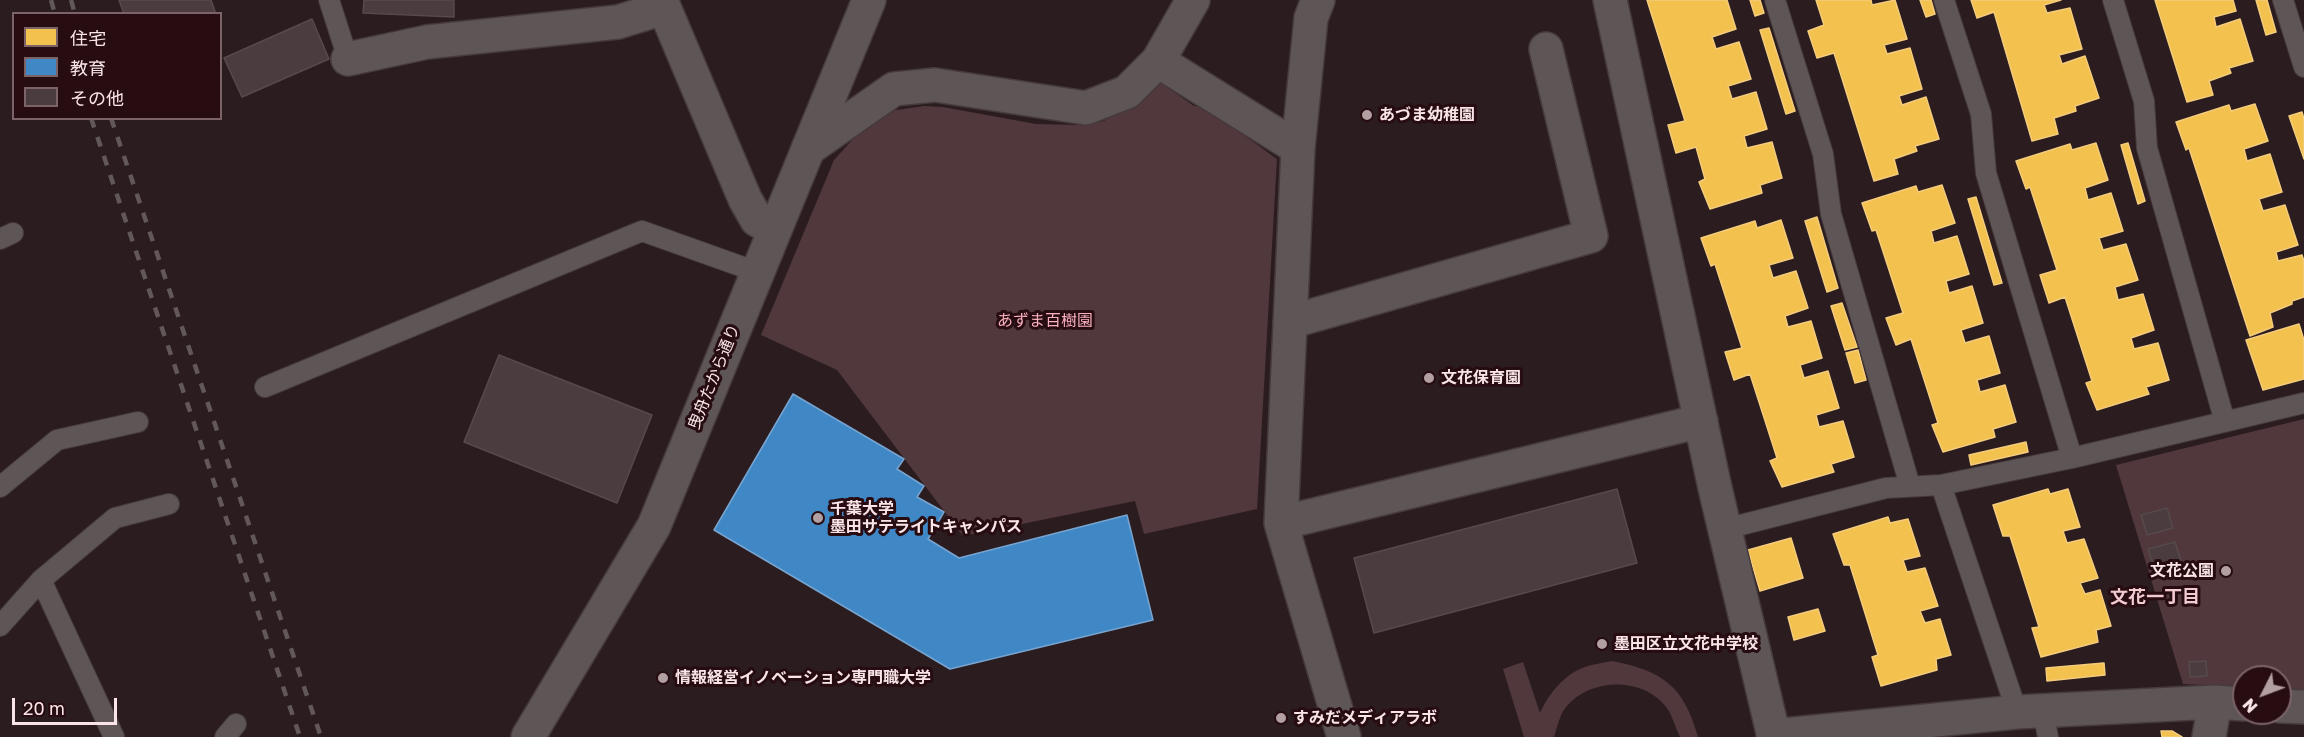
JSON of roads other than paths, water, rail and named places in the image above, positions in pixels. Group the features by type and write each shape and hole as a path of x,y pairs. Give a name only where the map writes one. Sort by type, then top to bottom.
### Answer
{"street":[{"name":"曳舟たから通り","path":"528,737 654,526 869,0"},
{"path":"808,149 894,89 935,85 1086,108 1127,92 1158,61 1193,0"},
{"path":"1318,0 1311,18 1298,148 1281,524 1344,737"},
{"path":"1610,0 1701,421 1773,736 1904,730 2229,703"},
{"path":"348,59 427,42 618,22 662,4 745,199 757,220 774,228"},
{"path":"1290,322 1591,236 1546,49"},
{"path":"1158,61 1298,148"},
{"path":"1281,524 1701,421"},
{"path":"2209,737 2229,703"}],"lane":[{"path":"328,0 348,59"},
{"path":"1775,0 1823,154 1831,214 1910,486"},
{"path":"1944,0 1981,114 1986,173 2072,458"},
{"path":"2113,0 2144,101 2147,148 2225,422"},
{"path":"2283,0 2304,67"},
{"path":"265,387 642,231 757,272"},
{"path":"1725,529 1886,488 1941,485 2072,458 2304,403"},
{"path":"0,487 57,440 138,422"},
{"path":"1941,485 2036,720"},
{"path":"0,626 41,580 115,518 169,504"},
{"path":"41,580 114,737"}],"railway":[{"path":"51,0 54,12"},
{"path":"71,0 74,12"},
{"path":"92,120 300,737"},
{"path":"112,120 321,737"}],"place":[{"name":"あづま幼稚園","path":"1367,115"},
{"name":"文花保育園","path":"1429,378"},
{"name":"千葉大学 墨田サテライトキャンパス","path":"818,518"},
{"name":"文花公園","path":"2226,571"},
{"name":"墨田区立文花中学校","path":"1602,644"},
{"name":"情報経営イノベーション専門職大学","path":"663,678"},
{"name":"すみだメディアラボ","path":"1281,718"}],"district":[{"name":"文花一丁目","path":"2155,597"}],"park label":[{"name":"あずま百樹園","path":"1045,321"}]}
